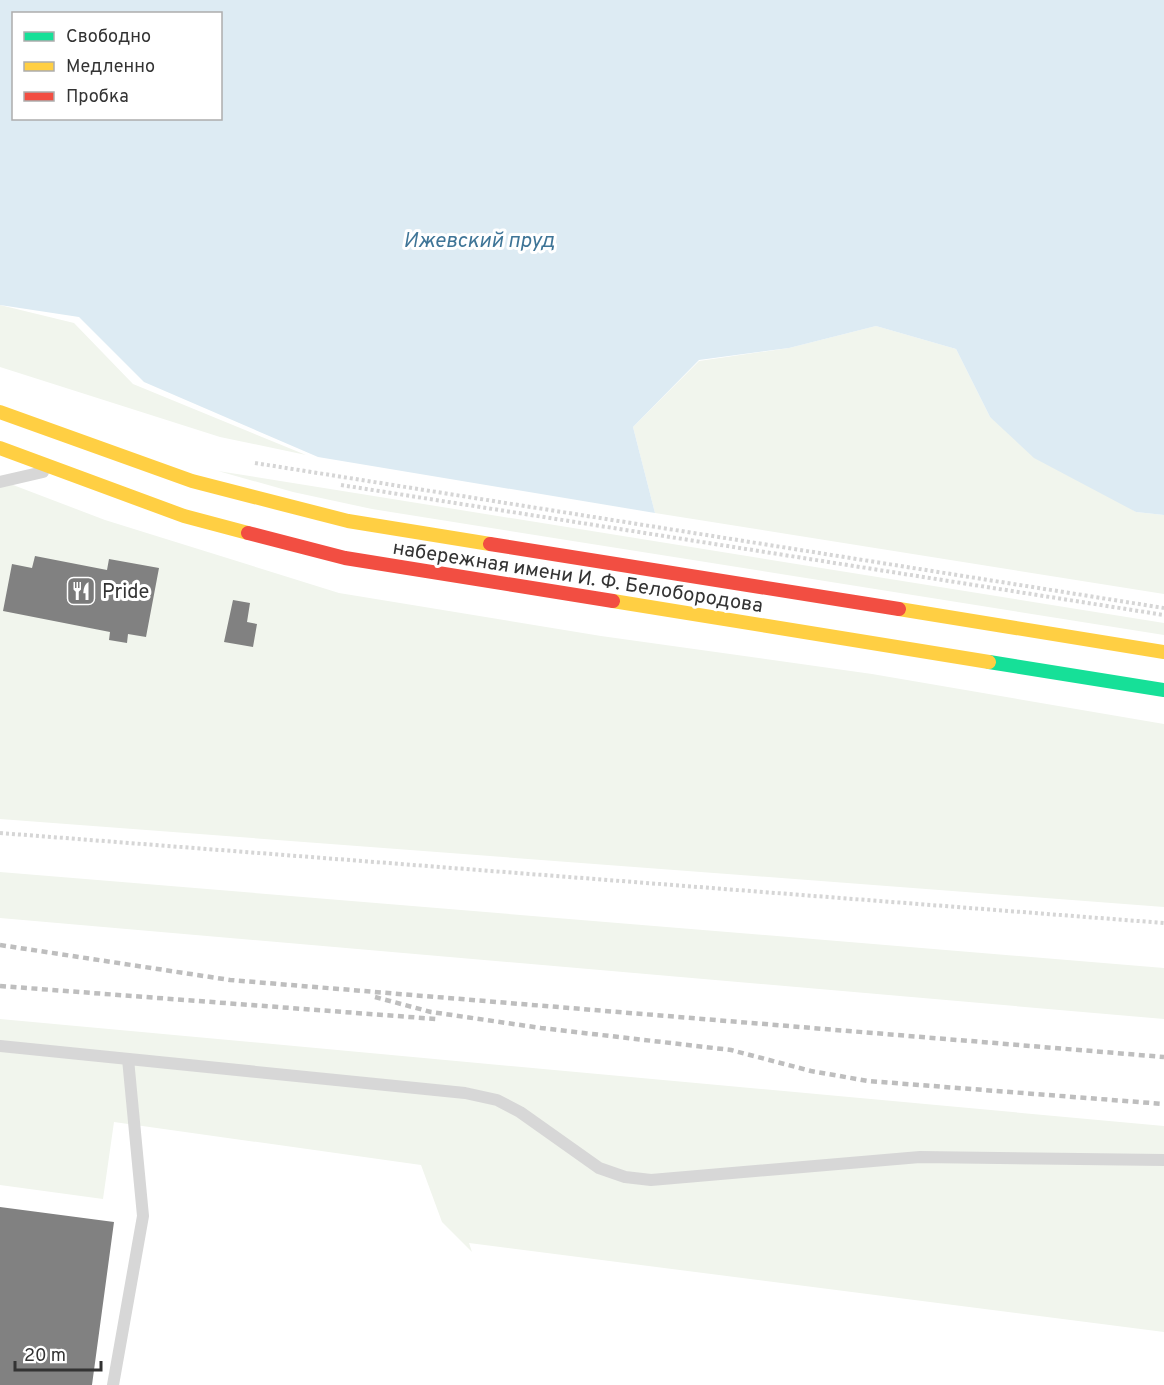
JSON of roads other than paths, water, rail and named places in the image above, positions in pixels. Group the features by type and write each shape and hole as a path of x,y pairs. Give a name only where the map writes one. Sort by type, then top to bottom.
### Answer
{"main road":[{"name":"набережная имени И. Ф. Белобородова","path":"0,412 192,481 348,521 1164,652"},
{"name":"набережная имени И. Ф. Белобородова","path":"0,448 184,516 345,558 1164,690"}],"lane":[{"path":"0,482 53,469"},
{"path":"0,1046 465,1093 496,1100 520,1112 599,1168 625,1177 651,1180 920,1157 1164,1160"},
{"path":"113,1385 143,1216 128,1059"}],"water":[{"name":"Ижевский пруд","path":"0,0 1164,0 1164,515 1136,512 1034,458 990,417 956,349 876,326 789,348 699,360 633,427 655,513 318,457 144,382 79,317 0,305"}],"railway":[{"path":"0,945 230,980 1164,1057"},
{"path":"0,986 436,1019"},
{"path":"375,997 431,1012 541,1028 731,1050 811,1071 868,1081 1164,1104"}],"place":[{"name":"Pride","path":"81,591"}]}
